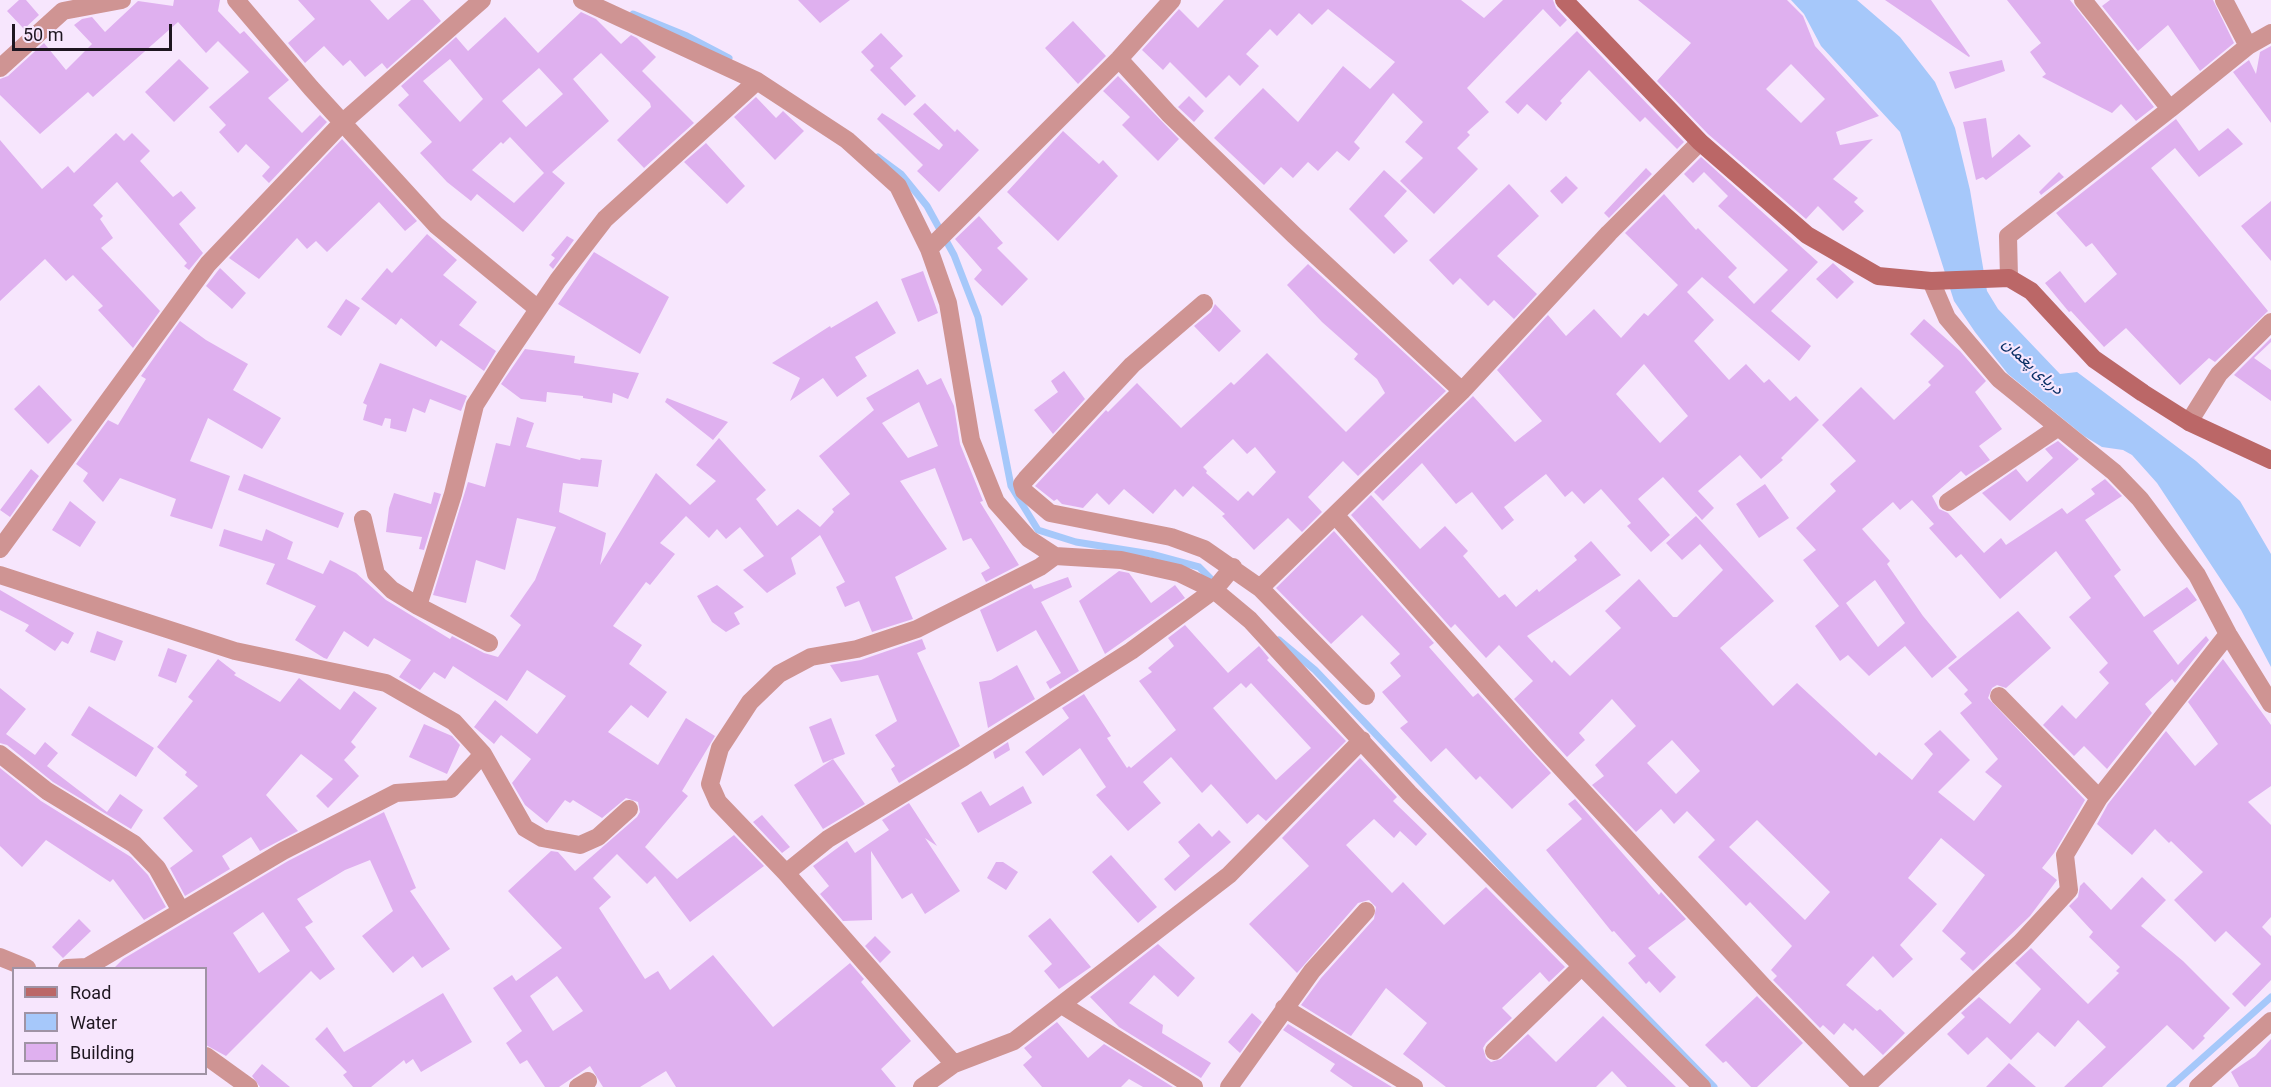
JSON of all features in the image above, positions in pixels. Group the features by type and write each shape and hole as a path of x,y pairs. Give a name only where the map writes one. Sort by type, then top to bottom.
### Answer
{"street":[{"path":"0,68 63,11 83,4 122,0"},
{"path":"236,0 342,123 436,225 538,309"},
{"path":"0,549 208,264 342,123 483,0"},
{"path":"582,0 758,81 847,140 898,186 929,249 948,303 971,440 996,502 1029,539 1055,556 1121,560 1179,573 1214,590 1250,620 1409,793 1702,1087"},
{"path":"929,249 1119,59 1172,0"},
{"path":"1564,0 1700,142 1807,235 1848,261 1878,276 1935,281 2009,278 2031,291 2094,358 2189,422 2271,460"},
{"path":"2083,0 2170,109"},
{"path":"2224,0 2248,46"},
{"path":"2009,278 2008,236 2248,46 2271,33"},
{"path":"1119,59 1169,114 1277,219 1462,391"},
{"path":"418,606 453,494 475,405 538,309 605,219 758,81"},
{"path":"1260,588 1462,391 1609,233 1700,142"},
{"path":"1935,281 1947,318 1999,379 2114,472 2140,499 2197,574 2228,634 2271,704"},
{"path":"1204,303 1132,365 1022,484 1024,491 1050,513 1171,537 1204,549 1233,567 1260,588 1366,696"},
{"path":"2189,422 2219,374 2271,322"},
{"path":"1948,502 2057,428"},
{"path":"1336,516 1598,807 1764,987 1864,1087 2021,942 2069,890 2065,855 2099,798 2228,634"},
{"path":"363,519 376,574 392,590 489,643"},
{"path":"954,1064 786,873 718,802 710,784 720,748 750,702 779,674 811,657 857,649 917,629 1040,567 1055,556"},
{"path":"786,873 828,838 964,757 1131,651 1214,590 1233,567"},
{"path":"0,575 235,651 386,683 454,722 483,754 525,828 542,838 580,845 598,837 629,809"},
{"path":"1999,696 2099,798"},
{"path":"922,1087 954,1064 1014,1041 1229,875 1362,740"},
{"path":"0,754 47,791 134,844 157,868 181,911"},
{"path":"90,967 283,851 396,793 451,789 483,754"},
{"path":"1228,1087 1312,971 1366,911"},
{"path":"0,957 22,967"},
{"path":"1494,1051 1581,967"},
{"path":"1062,1005 1194,1087"},
{"path":"1284,1008 1414,1087"},
{"path":"2198,1087 2271,1021"},
{"path":"207,1057 249,1087"}],"water":[{"name":"دریای پغمان","path":"1791,0 1857,0 1900,37 1935,82 1955,128 1970,190 1987,291 1998,309 2060,374 2077,372 2196,461 2240,501 2271,554 2271,667 2241,610 2157,483 2132,455 2123,450 2102,447 2084,436 2008,374 1975,332 1954,301 1900,132 1821,46 1804,14"}],"building":[{"path":"19,0 26,0 39,15 24,29 7,11"},
{"path":"174,0 220,0 218,11 240,34 244,31 289,80 268,98 302,133 320,115 327,122 269,183 262,176 270,167 246,144 238,153 219,132 226,125 209,107 249,72 218,41 206,53 178,22 93,97 88,92 40,134 0,95 0,79 8,76 44,43 66,70 92,44 74,25 82,19 92,17 105,32 138,1 173,6"},
{"path":"298,0 370,0 388,20 411,0 423,0 441,21 387,69 382,63 365,77 350,60 343,66 324,46 305,63 288,43 315,19"},
{"path":"798,0 850,0 820,23"},
{"path":"1224,0 1461,0 1484,18 1503,0 1553,0 1556,8 1567,20 1560,27 1543,9 1467,88 1489,112 1467,132 1470,135 1457,148 1478,169 1434,214 1400,181 1423,158 1405,142 1423,122 1393,93 1354,142 1360,148 1349,161 1337,151 1318,171 1308,162 1293,178 1281,167 1264,185 1214,138 1263,88 1298,122 1343,66 1370,89 1395,62 1328,9 1312,25 1299,13 1277,36 1270,29 1246,54 1259,66 1240,86 1229,75 1206,98 1170,62 1163,70 1142,50 1179,9 1198,28"},
{"path":"1638,0 1787,0 1803,16 1815,46 1879,116 1836,132 1840,145 1873,139 1833,179 1858,198 1854,202 1864,211 1843,231 1818,206 1806,219 1708,134 1657,81 1691,43","holes":["1791,64 1825,99 1801,123 1766,89"]},
{"path":"1885,0 1931,0 1970,56 1969,57"},
{"path":"2007,0 2070,0 2154,107 2136,121 2121,104 2112,113 2042,77 2046,74 2030,52 2041,43"},
{"path":"2110,0 2213,0 2234,43 2200,71 2168,25 2138,51 2102,6"},
{"path":"581,12 596,19 621,44 631,35 637,38 656,57 642,71 694,123 644,168 617,140 651,107 650,103 601,53 573,79 609,121 552,172 565,183 523,232 477,194 471,201 447,182 420,153 432,142 398,105 409,95 401,86 456,37 468,51 505,17 538,53","holes":["450,59 483,99 460,122 423,81","539,68 563,94 526,127 502,101","510,137 544,173 514,203 472,170 501,142 503,144"]},
{"path":"1073,21 1106,56 1078,84 1045,48"},
{"path":"1577,31 1684,142 1677,149 1645,117 1640,122 1589,70 1560,101 1562,103 1546,121 1527,104 1518,114 1505,102"},
{"path":"881,33 903,56 890,68 916,96 905,106 870,70 874,66 861,52"},
{"path":"2271,46 2271,123 2233,72 2249,60 2256,74 2260,52"},
{"path":"179,59 209,88 174,122 145,92"},
{"path":"2002,60 2005,71 1955,89 1949,72"},
{"path":"1118,76 1179,139 1158,161 1122,125 1130,117 1103,91"},
{"path":"1189,96 1204,111 1194,122 1178,107"},
{"path":"756,97 776,118 783,111 804,131 775,160 734,117"},
{"path":"925,103 955,132 957,129 979,150 939,192 917,171 923,165 877,119 882,113 939,150 943,145 913,114"},
{"path":"1986,118 1992,158 2019,134 2031,146 1986,180 1983,177 1976,180 1963,122"},
{"path":"2176,119 2199,151 2228,128 2243,144 2199,177 2175,148 2151,168 2268,311 2215,362 2209,358 2180,385 2126,328 2104,347 2071,311 2069,312 2045,283 2060,271 2085,303 2117,274 2092,243 2086,247 2056,213"},
{"path":"1063,131 1099,164 1103,160 1118,176 1058,241 1007,192"},
{"path":"116,133 124,141 132,133 150,151 140,161 173,197 181,191 196,208 179,224 203,253 189,270 184,266 187,263 117,182 93,205 103,216 100,219 113,238 101,248 160,311 133,348 98,310 103,306 73,275 66,281 45,259 0,301 0,140 42,189 68,166 74,173"},
{"path":"342,139 417,221 405,231 379,202 327,252 316,241 307,249 297,238 259,279 229,258"},
{"path":"706,143 745,186 727,204 684,162"},
{"path":"1701,157 1818,262 1771,311 1811,346 1799,361 1702,277 1687,292 1714,320 1694,341 1729,380 1746,364 1764,383 1769,379 1790,401 1796,396 1819,420 1781,458 1783,460 1761,479 1740,455 1698,491 1714,508 1702,520 1663,477 1638,499 1670,535 1651,552 1627,526 1631,523 1601,489 1584,504 1572,491 1565,497 1546,474 1504,507 1514,520 1502,530 1472,492 1456,504 1422,463 1383,501 1374,492 1473,396 1515,442 1542,421 1497,370 1548,315 1566,336 1594,309 1621,338 1644,313 1648,316 1678,285 1625,233 1664,194 1696,230 1698,228 1737,268 1728,277 1754,304 1788,270 1718,206 1728,196 1704,172 1693,183 1684,174","holes":["1644,364 1688,416 1660,443 1616,394"]},
{"path":"1646,168 1652,174 1609,218 1604,213"},
{"path":"1384,170 1407,191 1384,216 1408,241 1394,254 1349,209"},
{"path":"2059,172 2064,177 2041,195 2039,192"},
{"path":"1566,176 1578,188 1562,204 1550,191"},
{"path":"1509,184 1539,216 1497,256 1537,294 1514,319 1494,300 1488,306 1460,278 1453,285 1429,260"},
{"path":"2271,201 2271,261 2241,226"},
{"path":"979,216 1003,243 997,248 1028,279 1002,306 974,279 982,270 955,239"},
{"path":"427,234 457,260 443,275 477,302 459,325 496,351 484,371 441,340 436,347 401,318 396,325 361,299 387,268 392,273"},
{"path":"567,236 574,240 553,269 549,265 555,258 551,255"},
{"path":"594,252 669,297 640,354 558,304"},
{"path":"1833,263 1854,282 1837,299 1816,279"},
{"path":"1308,264 1446,391 1358,476 1343,461 1308,497 1322,512 1302,532 1288,518 1254,550 1222,516 1225,514 1193,486 1183,497 1175,489 1153,514 1124,489 1109,505 1097,493 1083,508 1062,504 1057,499 1054,501 1035,486 1106,410 1108,412 1137,383 1181,428 1231,382 1234,385 1267,353 1346,432 1385,393 1377,379 1354,359 1358,354 1322,322 1287,285","holes":["1233,439 1247,454 1255,447 1276,472 1253,496 1248,491 1238,501 1206,473 1203,467"]},
{"path":"220,268 246,293 232,309 206,286"},
{"path":"923,271 938,313 918,322 901,279"},
{"path":"346,299 360,308 341,336 327,327"},
{"path":"877,301 896,333 855,357 867,376 837,397 823,378 790,401 800,378 772,363 830,326 831,328"},
{"path":"1215,304 1241,331 1219,352 1194,326 1211,312"},
{"path":"1924,319 1960,351 1986,381 1975,392 2002,429 1979,446 1990,460 1966,476 1961,471 1932,496 1939,509 1948,513 1984,553 2001,538 2006,545 2062,508 2067,514 2095,494 2091,489 2105,479 2122,496 2085,520 2121,570 2114,576 2144,617 2187,587 2197,600 2153,631 2178,665 2206,636 2209,640 2175,683 2172,679 2145,704 2152,713 2107,769 2084,746 2074,756 2043,725 2062,705 2076,719 2109,683 2099,672 2108,663 2069,617 2091,598 2056,551 2000,599 1961,554 1956,558 1929,528 1934,524 1912,500 1900,510 1893,502 1862,529 1890,561 1887,564 1923,616 1957,657 1932,678 1905,646 1869,676 1848,655 1840,661 1815,626 1839,606 1803,560 1816,550 1796,528 1836,491 1830,484 1856,461 1822,425 1861,387 1894,420 1931,385 1928,382 1944,366 1910,334","holes":["1875,580 1905,623 1878,647 1846,603"]},
{"path":"180,321 206,340 248,364 233,390 281,418 262,449 208,418 190,461 230,476 212,529 170,516 176,499 120,478 103,502 83,481 88,473 76,464 108,420 118,425 146,379 141,376"},
{"path":"2271,338 2271,342 2254,358 2271,370 2271,401 2234,375"},
{"path":"525,349 575,356 574,363 639,373 628,399 613,393 612,403 583,398 583,396 547,392 546,402 521,399 501,384"},
{"path":"380,363 467,396 461,411 430,399 425,413 413,408 406,432 390,428 391,419 385,418 382,426 363,420 367,405 363,403"},
{"path":"918,369 927,385 941,378 954,406 960,444 983,501 980,502 1019,565 986,582 981,573 990,568 971,538 963,541 935,468 900,481 947,549 895,577 913,619 872,632 859,601 845,607 836,587 845,582 820,535 791,558 796,574 767,593 743,570 764,556 740,527 726,539 717,529 709,538 686,516 660,543 675,554 650,585 646,582 613,626 642,645 629,664 667,692 648,718 631,705 608,732 658,765 686,718 715,736 682,791 688,796 645,847 677,879 734,835 764,866 690,922 655,876 647,884 617,854 593,878 611,897 599,908 645,979 658,971 670,990 713,955 773,1027 850,963 864,979 861,982 911,1041 881,1069 896,1087 676,1087 666,1071 640,1087 603,1087 590,1066 559,1087 545,1087 527,1060 520,1064 506,1043 522,1031 493,988 512,975 516,981 562,948 508,891 551,851 558,852 575,871 637,817 640,812 638,802 626,798 602,818 573,800 570,803 565,800 547,823 525,805 512,783 531,759 501,735 494,744 474,727 495,700 537,734 566,696 527,670 507,701 453,666 445,679 434,672 420,690 399,677 411,660 374,638 368,647 344,631 327,659 324,658 295,640 316,606 266,584 275,564 219,546 224,529 262,541 266,529 293,542 287,559 323,574 330,560 356,573 386,600 450,639 452,636 484,653 498,657 521,625 510,616 535,580 556,527 517,518 505,570 476,560 466,603 433,595 468,482 485,487 496,443 510,446 517,417 534,423 526,447 580,460 581,458 602,460 598,487 563,483 559,512 606,533 600,565 656,473 690,505 716,481 696,465 719,438 766,490 756,499 777,526 798,509 820,527 834,512 832,509 850,494 819,456 874,410 866,398","holes":["919,402 938,446 908,458 882,423","557,976 583,1011 553,1031 530,996"]},
{"path":"1064,371 1085,399 1053,434 1034,410 1058,392 1051,381"},
{"path":"39,385 72,420 48,444 14,409"},
{"path":"667,398 728,422 713,440 665,402"},
{"path":"2058,441 2079,459 2010,521 1982,493 2016,469 2027,482 2053,458 2045,449"},
{"path":"31,469 39,476 10,517 0,510"},
{"path":"244,474 344,513 338,528 238,490"},
{"path":"1765,484 1789,518 1759,538 1736,504"},
{"path":"434,492 441,494 424,550 419,549 422,537 386,532 389,508 394,493 431,504"},
{"path":"1371,495 1420,549 1445,526 1468,551 1463,556 1499,598 1505,594 1516,607 1537,589 1539,592 1577,560 1574,556 1591,541 1621,575 1527,636 1552,663 1554,660 1570,676 1621,628 1605,611 1639,579 1673,617 1677,617 1723,570 1700,544 1682,560 1666,543 1696,516 1774,601 1720,648 1773,706 1797,683 1876,756 1879,752 1912,780 1933,754 1924,744 1940,730 1970,760 1938,792 1974,821 2002,786 1985,772 1998,759 1960,713 1972,703 1964,694 1968,690 1948,668 2018,611 2051,648 2006,688 1997,685 1992,688 1988,698 2085,800 2054,853 2042,868 2057,880 2030,916 1973,971 1960,959 1966,953 1942,931 1985,875 1941,838 1908,878 1937,904 1900,945 1913,959 1893,978 1873,956 1846,985 1877,1011 1880,1009 1905,1033 1883,1055 1855,1028 1853,1031 1844,1023 1834,1035 1823,1025 1820,1028 1773,980 1777,976 1771,970 1792,946 1750,902 1746,906 1698,857 1715,840 1687,811 1674,824 1661,809 1636,832 1592,785 1604,776 1595,765 1636,726 1612,699 1579,733 1585,740 1567,757 1514,699 1533,681 1499,645 1486,658 1455,624 1451,628 1351,515","holes":["1672,740 1700,771 1676,794 1647,763","1757,820 1830,892 1805,920 1729,847"]},
{"path":"70,501 96,522 80,547 52,530"},
{"path":"1334,531 1434,643 1429,647 1473,697 1478,693 1551,773 1512,809 1480,776 1476,780 1446,748 1431,762 1400,728 1408,722 1382,692 1401,676 1390,663 1400,654 1362,615 1331,644 1276,588"},
{"path":"1119,571 1129,573 1151,603 1175,585 1185,598 1105,654 1079,601"},
{"path":"1068,577 1072,587 1041,602 1079,671 1050,689 1046,682 1061,673 1036,630 997,652 980,610 1031,584 1034,589"},
{"path":"717,585 744,607 734,613 740,624 726,632 712,622 697,596"},
{"path":"0,590 74,633 68,644 62,641 55,651 25,631 29,625 0,610"},
{"path":"1185,625 1228,673 1259,646 1269,658 1267,660 1346,741 1266,821 1258,814 1247,824 1211,784 1202,793 1171,757 1143,782 1161,803 1128,831 1096,795 1106,787 1080,748 1043,776 1025,752 1069,718 1062,708 1084,694 1111,736 1107,738 1127,768 1129,766 1131,768 1176,730 1139,681 1152,672 1148,668 1174,646 1168,638","holes":["1241,683 1246,688 1251,683 1311,748 1276,780 1213,708"]},
{"path":"97,631 123,641 115,661 90,652"},
{"path":"922,639 926,649 917,653 960,746 899,783 891,769 895,766 875,735 897,721 878,675 841,682 830,665 861,660"},
{"path":"168,648 187,655 176,683 158,676"},
{"path":"218,659 236,673 234,675 280,702 299,678 340,710 354,691 377,708 351,742 356,747 344,760 359,776 328,808 316,796 333,779 301,754 266,795 298,831 260,851 251,837 222,856 230,869 185,896 170,868 193,851 163,818 198,786 185,775 187,772 157,747 193,701 188,697"},
{"path":"2223,659 2271,725 2271,786 2248,802 2271,825 2271,917 2262,927 2271,936 2271,980 2245,1007 2232,994 2261,964 2226,931 2215,942 2174,900 2203,872 2155,829 2132,855 2097,824 2108,804 2166,731 2195,766 2218,744 2188,702"},
{"path":"1017,665 1035,699 988,728 979,682 991,680"},
{"path":"0,688 26,709 6,734 35,755 45,742 58,753 47,766 107,812 120,794 143,810 131,829 53,782 7,745 0,743"},
{"path":"89,706 154,748 136,777 71,735"},
{"path":"831,718 845,754 823,763 809,727"},
{"path":"424,724 452,736 460,745 447,774 409,757"},
{"path":"1008,742 1010,750 995,759 993,752"},
{"path":"1360,758 1397,797 1393,801 1427,834 1416,846 1400,831 1394,838 1374,819 1346,845 1392,893 1403,882 1444,925 1486,887 1565,967 1549,982 1540,972 1502,1008 1512,1018 1486,1043 1483,1048 1486,1058 1491,1062 1501,1059 1528,1034 1556,1062 1603,1016 1676,1087 1627,1087 1612,1071 1596,1087 1446,1087 1403,1054 1427,1023 1386,988 1351,1036 1301,1005 1321,978 1374,919 1376,907 1369,900 1358,903 1297,973 1249,924 1309,866 1282,838"},
{"path":"833,759 865,804 823,829 794,785"},
{"path":"0,768 41,801 131,857 148,875 166,907 144,920 113,879 110,882 46,840 22,867 0,846"},
{"path":"1023,786 1032,803 978,833 961,803 981,791 990,806"},
{"path":"1575,799 1659,895 1661,892 1686,919 1648,948 1676,977 1660,993 1649,981 1646,984 1628,963 1636,956 1614,931 1612,932 1546,850 1582,819 1568,804"},
{"path":"909,803 937,846 925,838 960,891 925,914 912,893 902,899 871,851 872,920 843,921 820,894 829,886 813,866 847,841 855,853 889,830 882,820"},
{"path":"384,812 416,888 410,891 450,949 422,968 413,956 393,973 362,936 393,911 370,860 345,870 297,899 313,922 305,927 335,969 320,980 311,971 226,1056 207,1046 207,967 115,967 123,959 288,861","holes":["263,912 290,951 259,973 233,933"]},
{"path":"762,815 790,847 782,853 753,822"},
{"path":"1199,823 1212,837 1219,830 1231,842 1175,891 1164,879 1190,856 1178,842"},
{"path":"1111,855 1157,907 1138,923 1092,872"},
{"path":"996,862 1003,862 1018,872 1006,890 987,878"},
{"path":"2142,877 2166,900 2141,926 2183,961 2230,1008 2193,1050 2167,1025 2102,1087 2064,1087 2106,1047 2078,1020 2055,1047 2038,1032 2011,1060 1987,1037 1968,1055 1947,1034 1965,1017 1961,1013 1979,997 2010,1024 2041,989 2015,963 2031,948 2088,1004 2119,973 2116,971 2120,967 2089,937 2093,932 2069,906 2078,897 2080,886 2084,882 2111,910"},
{"path":"1050,918 1091,967 1059,989 1044,971 1052,964 1028,936"},
{"path":"79,919 91,931 63,958 52,947"},
{"path":"875,936 891,952 880,963 865,946"},
{"path":"1158,944 1195,978 1178,997 1154,975 1129,1003 1163,1025 1162,1033 1211,1063 1201,1078 1119,1027 1090,997"},
{"path":"443,993 472,1042 421,1072 413,1059 406,1064 404,1060 371,1087 353,1087 343,1075 347,1072 315,1039 327,1027 344,1052"},
{"path":"1757,996 1803,1043 1757,1087 1751,1087 1726,1061 1723,1063 1705,1045"},
{"path":"1252,1013 1262,1022 1240,1053 1228,1042"},
{"path":"1057,1022 1088,1058 1104,1044 1173,1087 1143,1087 1129,1079 1121,1087 1042,1087 1023,1065 1032,1057 1024,1048"},
{"path":"1288,1024 1392,1087 1353,1087 1330,1071 1335,1064 1283,1030"},
{"path":"2271,1039 2271,1087 2239,1087 2231,1072 2255,1056"},
{"path":"2009,1063 2036,1087 1986,1087"},
{"path":"262,1064 290,1087 260,1087 252,1076"}],"waterway":[{"path":"633,14 687,36 729,58"},
{"path":"878,157 901,174 927,206 954,255 978,317 1011,486 1038,530 1076,542 1151,554 1199,567 1217,585"},
{"path":"1279,640 1315,670 1714,1087"},
{"path":"2170,1087 2271,997"}]}
